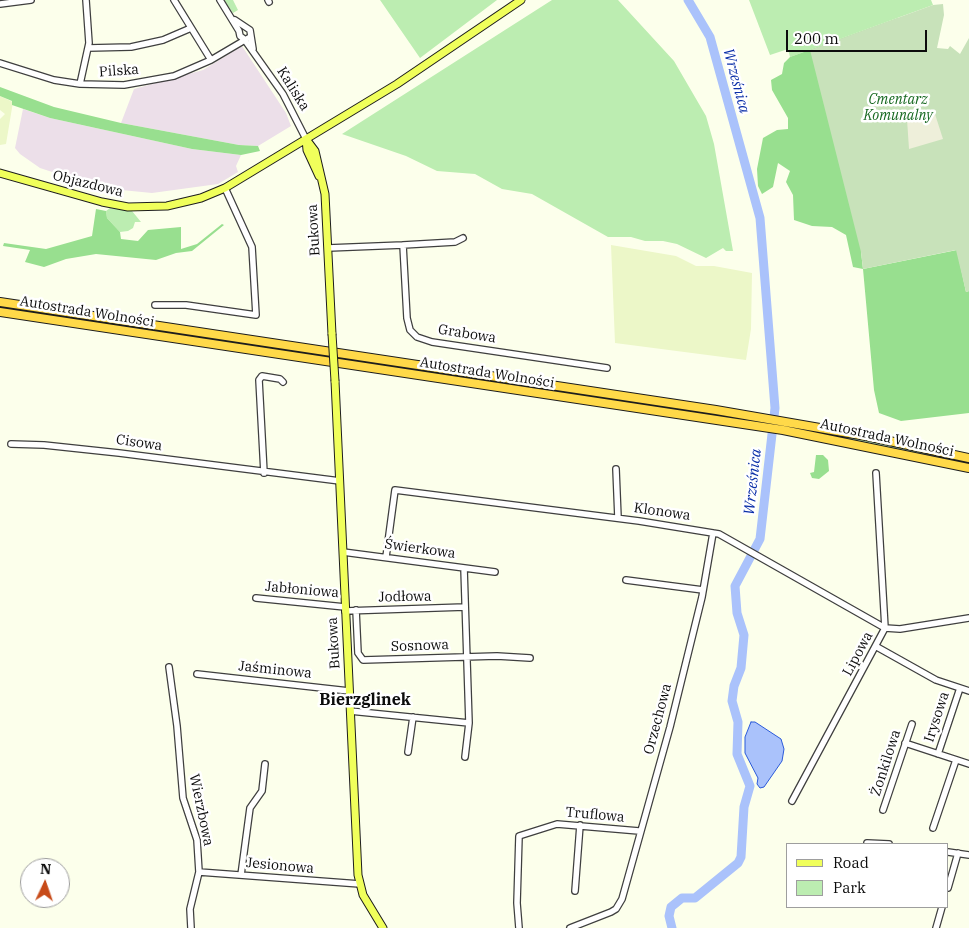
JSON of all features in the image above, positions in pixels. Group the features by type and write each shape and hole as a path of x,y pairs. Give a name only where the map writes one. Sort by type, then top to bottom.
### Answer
{"highway":[{"name":"Autostrada Wolności","path":"0,302 784,421 969,458"},
{"name":"Autostrada Wolności","path":"0,312 783,430 969,468"}],"main road":[{"name":"Objazdowa","path":"0,173 102,202 128,207 154,207 179,204 225,188 397,84 521,0"},
{"name":"Bukowa","path":"306,139 315,151 323,185 328,248 360,884 367,902 383,928"}],"street":[{"path":"0,4 31,0"},
{"path":"80,84 88,48 89,22 86,0"},
{"path":"174,0 211,60"},
{"path":"220,0 231,17 241,31 247,38 250,30 241,31"},
{"path":"88,48 131,48 163,40 191,28"},
{"path":"235,45 241,31"},
{"name":"Kaliska","path":"247,38 292,109 306,139"},
{"name":"Pilska","path":"0,63 54,80 80,84 124,85 155,81 174,76 211,60 247,38"},
{"path":"155,305 186,305 256,315 252,247 225,188"},
{"path":"328,248 455,242 462,238"},
{"name":"Grabowa","path":"403,245 407,318 410,330 417,337 432,342 607,368"},
{"path":"264,473 259,380 262,376 280,379 283,382"},
{"name":"Cisowa","path":"11,444 44,445 119,453 264,473 340,481"},
{"path":"616,468 618,518"},
{"name":"Lipowa","path":"792,801 877,647 885,628 876,474"},
{"name":"Klonowa","path":"386,557 395,490 618,518 712,533 750,551 885,628"},
{"name":"Orzechowa","path":"570,928 616,909 622,899 670,727 703,590 712,533"},
{"name":"Świerkowa","path":"343,552 495,572"},
{"path":"464,568 468,723 465,757"},
{"path":"626,580 703,590"},
{"name":"Jabłoniowa","path":"256,598 345,609"},
{"name":"Jodłowa","path":"345,609 465,608"},
{"name":"Sosnowa","path":"356,610 358,653 362,660 467,656 530,658"},
{"path":"885,628 900,629 969,618"},
{"path":"877,647 929,676 969,691"},
{"name":"Wierzbowa","path":"169,667 177,726 183,798 197,840 199,872 190,909 191,928"},
{"name":"Jaśminowa","path":"197,674 349,691"},
{"name":"Irysowa","path":"938,754 960,688"},
{"path":"350,711 468,723"},
{"path":"408,752 413,717"},
{"name":"Żonkilowa","path":"883,810 912,724"},
{"path":"905,743 969,764"},
{"path":"933,828 956,760"},
{"path":"241,875 250,808 262,791 265,764"},
{"name":"Truflowa","path":"519,928 517,903 519,836 558,824 640,831"},
{"path":"575,891 580,825"},
{"path":"949,852 969,855"},
{"path":"949,884 958,853"},
{"name":"Jesionowa","path":"199,872 360,884"},
{"path":"936,928 942,908"}],"shaded area":[{"path":"242,46 286,113 291,126 258,146 239,145 121,123 134,89 203,70"},
{"path":"23,109 50,118 192,149 241,155 236,166 238,172 218,184 152,193 101,188 40,168 20,154 15,148"},
{"path":"934,111 943,139 909,149 907,119"}],"green space":[{"path":"224,0 233,0 238,10 233,13"},
{"path":"380,0 497,0 420,58"},
{"path":"552,0 618,0 674,61 706,116 714,144 733,251 726,251 723,248 706,258 677,244 663,241 645,241 631,237 608,237 532,194 502,189 475,174 437,171 406,156 342,134"},
{"path":"749,0 931,0 933,5 790,57 788,49 770,55"},
{"name":"Cmentarz Komunalny","path":"943,4 944,15 937,48 948,49 950,46 960,54 969,38 969,291 966,292 956,250 863,269 861,252 810,50 933,5"},
{"path":"898,18 861,252 863,269 853,267 846,235 832,227 812,226 794,220 793,195 786,182 790,171 778,163 773,187 762,194 758,186 757,169 763,138 777,130 788,129 788,118 772,90 771,80 782,74 784,63 790,57"},
{"path":"0,87 54,107 121,123 239,145 258,146 260,151 241,155 192,149 50,118 12,105 12,101 0,96"},
{"path":"0,96 13,102 6,144 0,145 0,119 5,114 0,110"},
{"path":"110,208 132,211 141,222 135,222 133,228 120,232 107,218 106,211"},
{"path":"96,209 106,211 107,218 120,232 121,239 138,241 148,230 181,227 181,249 197,244 222,224 224,225 192,251 176,253 156,260 96,254 66,259 44,267 25,262 30,250 3,246 4,243 46,249 92,236"},
{"path":"611,245 676,256 696,266 714,266 752,273 751,329 746,360 615,343"},
{"path":"957,250 966,292 969,291 969,413 901,421 879,413 874,390 863,269"},
{"path":"0,305 329,354 329,358 0,309"},
{"path":"337,355 764,421 764,424 337,360"},
{"path":"784,424 969,460 969,465 783,428"},
{"path":"816,455 823,455 828,460 829,471 819,479 812,478 810,473 814,472"}],"water":[{"path":"751,722 755,722 781,739 784,749 782,761 764,787 760,788 757,784 758,778 745,753 745,737"}],"waterway":[{"name":"Wrześnica","path":"672,928 669,916 671,907 682,898 695,898 738,863 741,857 744,807 750,786 737,754 738,722 732,701 734,686 741,668 744,635 737,613 735,586 760,539 775,408 760,218 710,37 688,0"}],"district":[{"name":"Bierzglinek","path":"365,700"}]}
